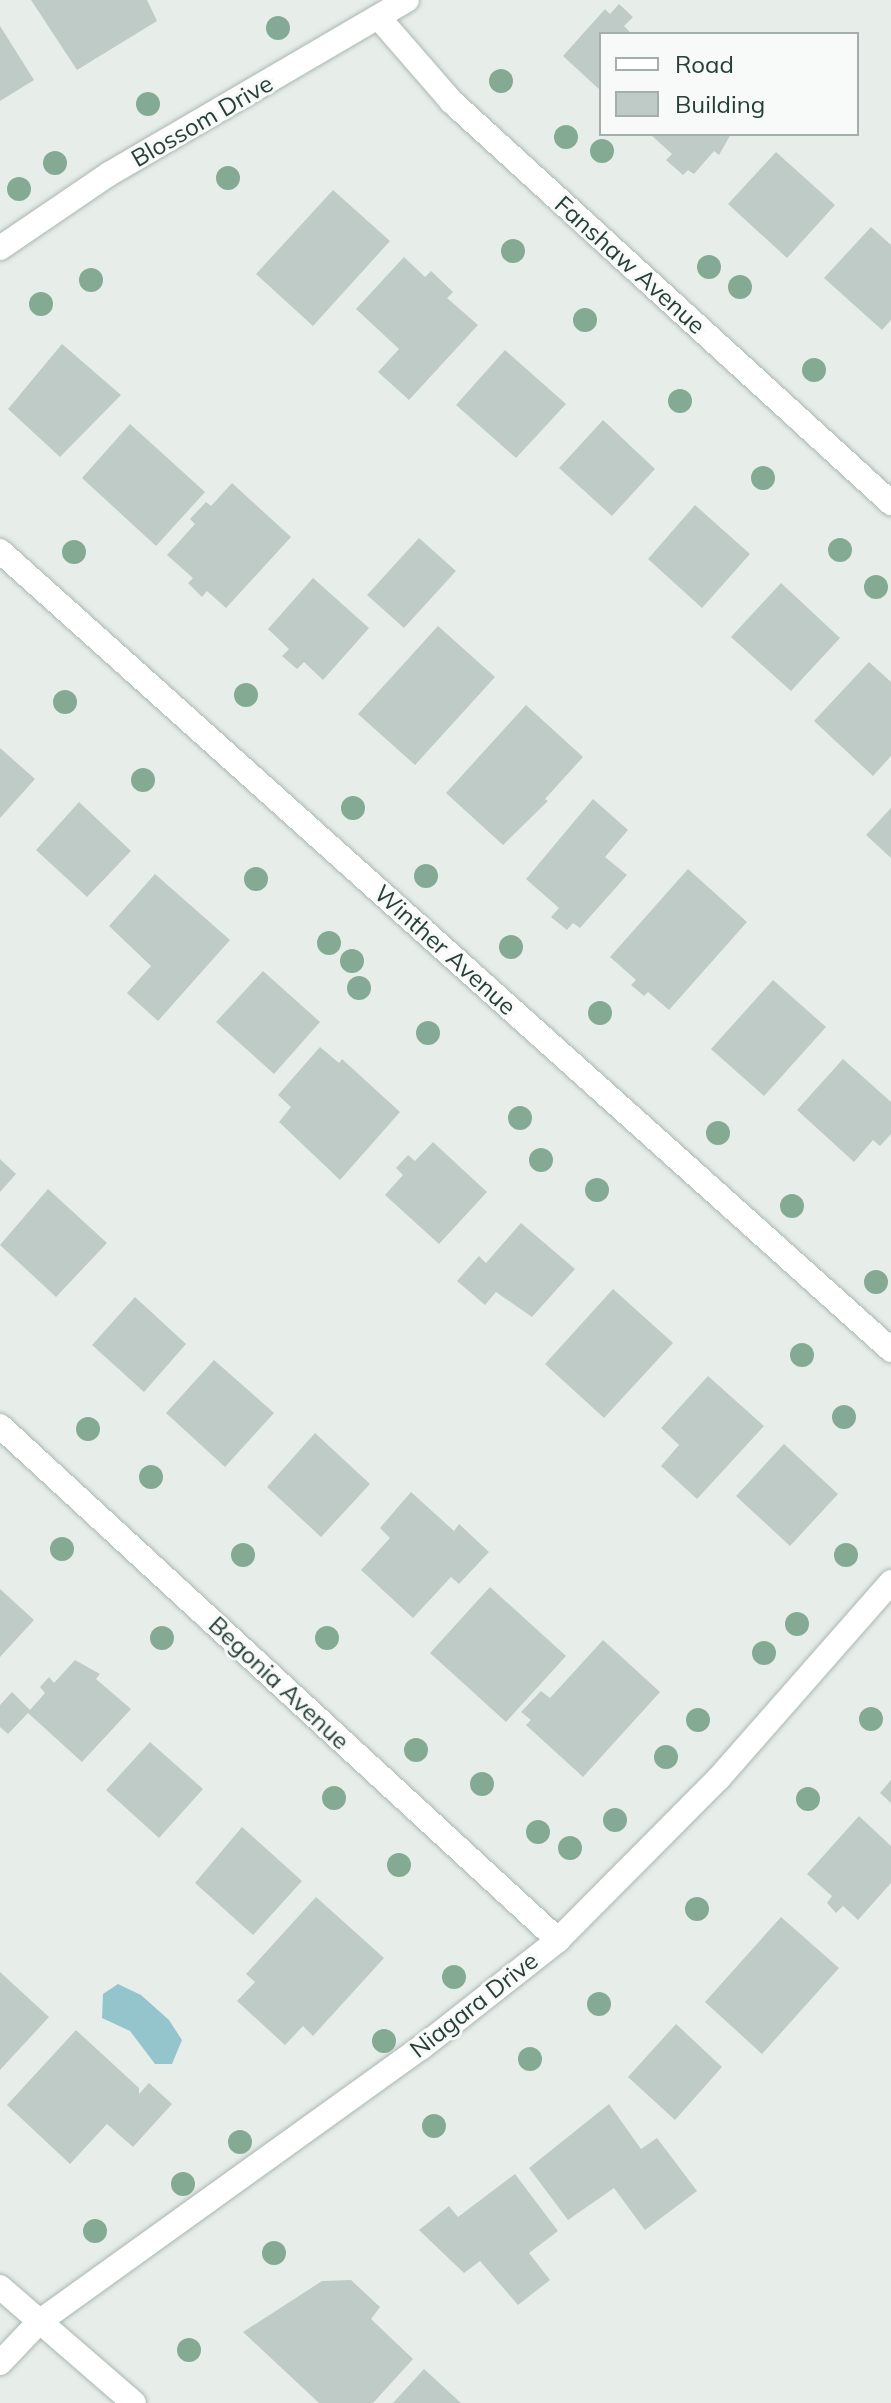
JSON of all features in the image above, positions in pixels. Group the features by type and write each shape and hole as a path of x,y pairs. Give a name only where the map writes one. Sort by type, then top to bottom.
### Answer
{"street":[{"name":"Blossom Drive","path":"0,248 109,174 407,0"},
{"name":"Fanshaw Avenue","path":"379,18 452,102 891,503"},
{"name":"Winther Avenue","path":"0,551 891,1350"},
{"name":"Begonia Avenue","path":"0,1426 558,1940"},
{"name":"Niagara Drive","path":"0,2363 39,2322 421,2048 558,1940 719,1778 891,1582"},
{"path":"0,2287 134,2403"}],"water":[{"path":"118,1984 141,1995 169,2020 182,2040 172,2064 155,2064 130,2031 102,2018 103,1994"}],"building":[{"path":"31,0 147,0 157,21 77,70"},
{"path":"619,4 633,17 624,26 630,32 599,32 599,89 563,56 605,9 610,14"},
{"path":"0,26 34,80 0,101"},
{"path":"652,136 730,136 719,155 714,151 694,174 688,170 683,175 666,160 672,154"},
{"path":"776,152 835,205 787,258 728,204"},
{"path":"333,190 390,241 313,326 256,274"},
{"path":"871,227 891,245 891,320 882,330 824,278"},
{"path":"404,257 425,277 431,271 453,292 447,298 478,325 409,400 378,372 399,349 356,309"},
{"path":"62,344 121,395 60,457 8,409"},
{"path":"505,350 566,404 516,458 456,405"},
{"path":"603,420 655,469 612,516 559,468"},
{"path":"130,424 205,492 156,546 82,478"},
{"path":"232,483 291,537 226,608 207,591 202,597 188,583 193,578 167,555 195,524 190,519 206,502 211,506"},
{"path":"695,505 750,554 702,608 648,559"},
{"path":"419,538 456,571 404,628 367,595"},
{"path":"313,578 369,628 323,680 304,662 297,669 282,656 289,649 268,629"},
{"path":"781,583 840,638 791,691 731,637"},
{"path":"438,626 495,677 415,765 358,714"},
{"path":"869,662 891,682 891,756 873,776 814,721"},
{"path":"526,705 583,757 545,799 548,801 503,845 446,793"},
{"path":"0,748 35,779 0,818"},
{"path":"593,799 628,830 605,857 627,875 580,928 573,923 567,930 551,917 559,908 526,879"},
{"path":"79,802 131,851 87,897 36,850"},
{"path":"891,808 891,858 866,835"},
{"path":"688,869 747,922 669,1010 648,992 644,996 631,985 636,980 610,957"},
{"path":"155,874 230,940 158,1021 127,993 151,966 109,926"},
{"path":"263,971 320,1022 274,1074 216,1022"},
{"path":"773,980 826,1027 764,1096 711,1049"},
{"path":"320,1047 339,1063 342,1059 400,1112 340,1180 279,1122 291,1107 278,1095"},
{"path":"843,1059 891,1102 891,1134 880,1146 873,1140 854,1162 797,1110"},
{"path":"433,1142 487,1192 439,1244 385,1195 403,1175 396,1168 408,1155 415,1161"},
{"path":"0,1159 16,1174 0,1192"},
{"path":"48,1189 107,1243 56,1297 0,1245"},
{"path":"521,1223 575,1269 532,1317 496,1292 485,1305 457,1281 479,1256 486,1263"},
{"path":"613,1289 673,1343 604,1418 545,1364"},
{"path":"135,1297 186,1344 144,1392 92,1345"},
{"path":"214,1360 274,1413 225,1467 166,1413"},
{"path":"708,1376 764,1426 697,1499 661,1466 679,1445 661,1428"},
{"path":"315,1433 370,1484 321,1537 267,1487"},
{"path":"784,1444 838,1494 790,1546 736,1496"},
{"path":"411,1492 454,1531 459,1524 489,1552 459,1584 451,1577 413,1618 361,1570 390,1538 380,1528"},
{"path":"490,1587 566,1656 506,1722 430,1653"},
{"path":"0,1589 34,1620 0,1657"},
{"path":"603,1640 660,1692 583,1777 526,1725 531,1720 521,1712 541,1691 550,1698"},
{"path":"75,1660 100,1674 96,1679 131,1709 82,1762 28,1713 8,1734 0,1727 0,1705 12,1692 30,1710 45,1693 40,1687 49,1677 54,1683"},
{"path":"150,1742 203,1789 159,1838 106,1790"},
{"path":"891,1780 891,1803 880,1793"},
{"path":"859,1816 891,1846 891,1883 858,1920 843,1906 836,1913 827,1903 832,1896 807,1874"},
{"path":"242,1827 302,1881 253,1935 195,1883"},
{"path":"316,1897 384,1958 313,2036 303,2026 285,2045 237,2001 255,1982 246,1974"},
{"path":"781,1917 839,1968 762,2054 705,2002"},
{"path":"0,1972 49,2017 0,2070"},
{"path":"676,2024 722,2067 675,2120 628,2077"},
{"path":"76,2030 139,2088 139,2094 149,2083 172,2104 133,2147 107,2124 70,2164 7,2105"},
{"path":"609,2104 641,2149 657,2138 697,2191 645,2230 614,2188 568,2220 529,2168"},
{"path":"515,2174 558,2231 529,2253 550,2280 518,2305 480,2261 464,2273 419,2230 449,2206 458,2217"},
{"path":"351,2280 380,2307 371,2319 413,2359 373,2403 319,2403 243,2332 322,2281"},
{"path":"424,2369 461,2403 393,2403"}]}
